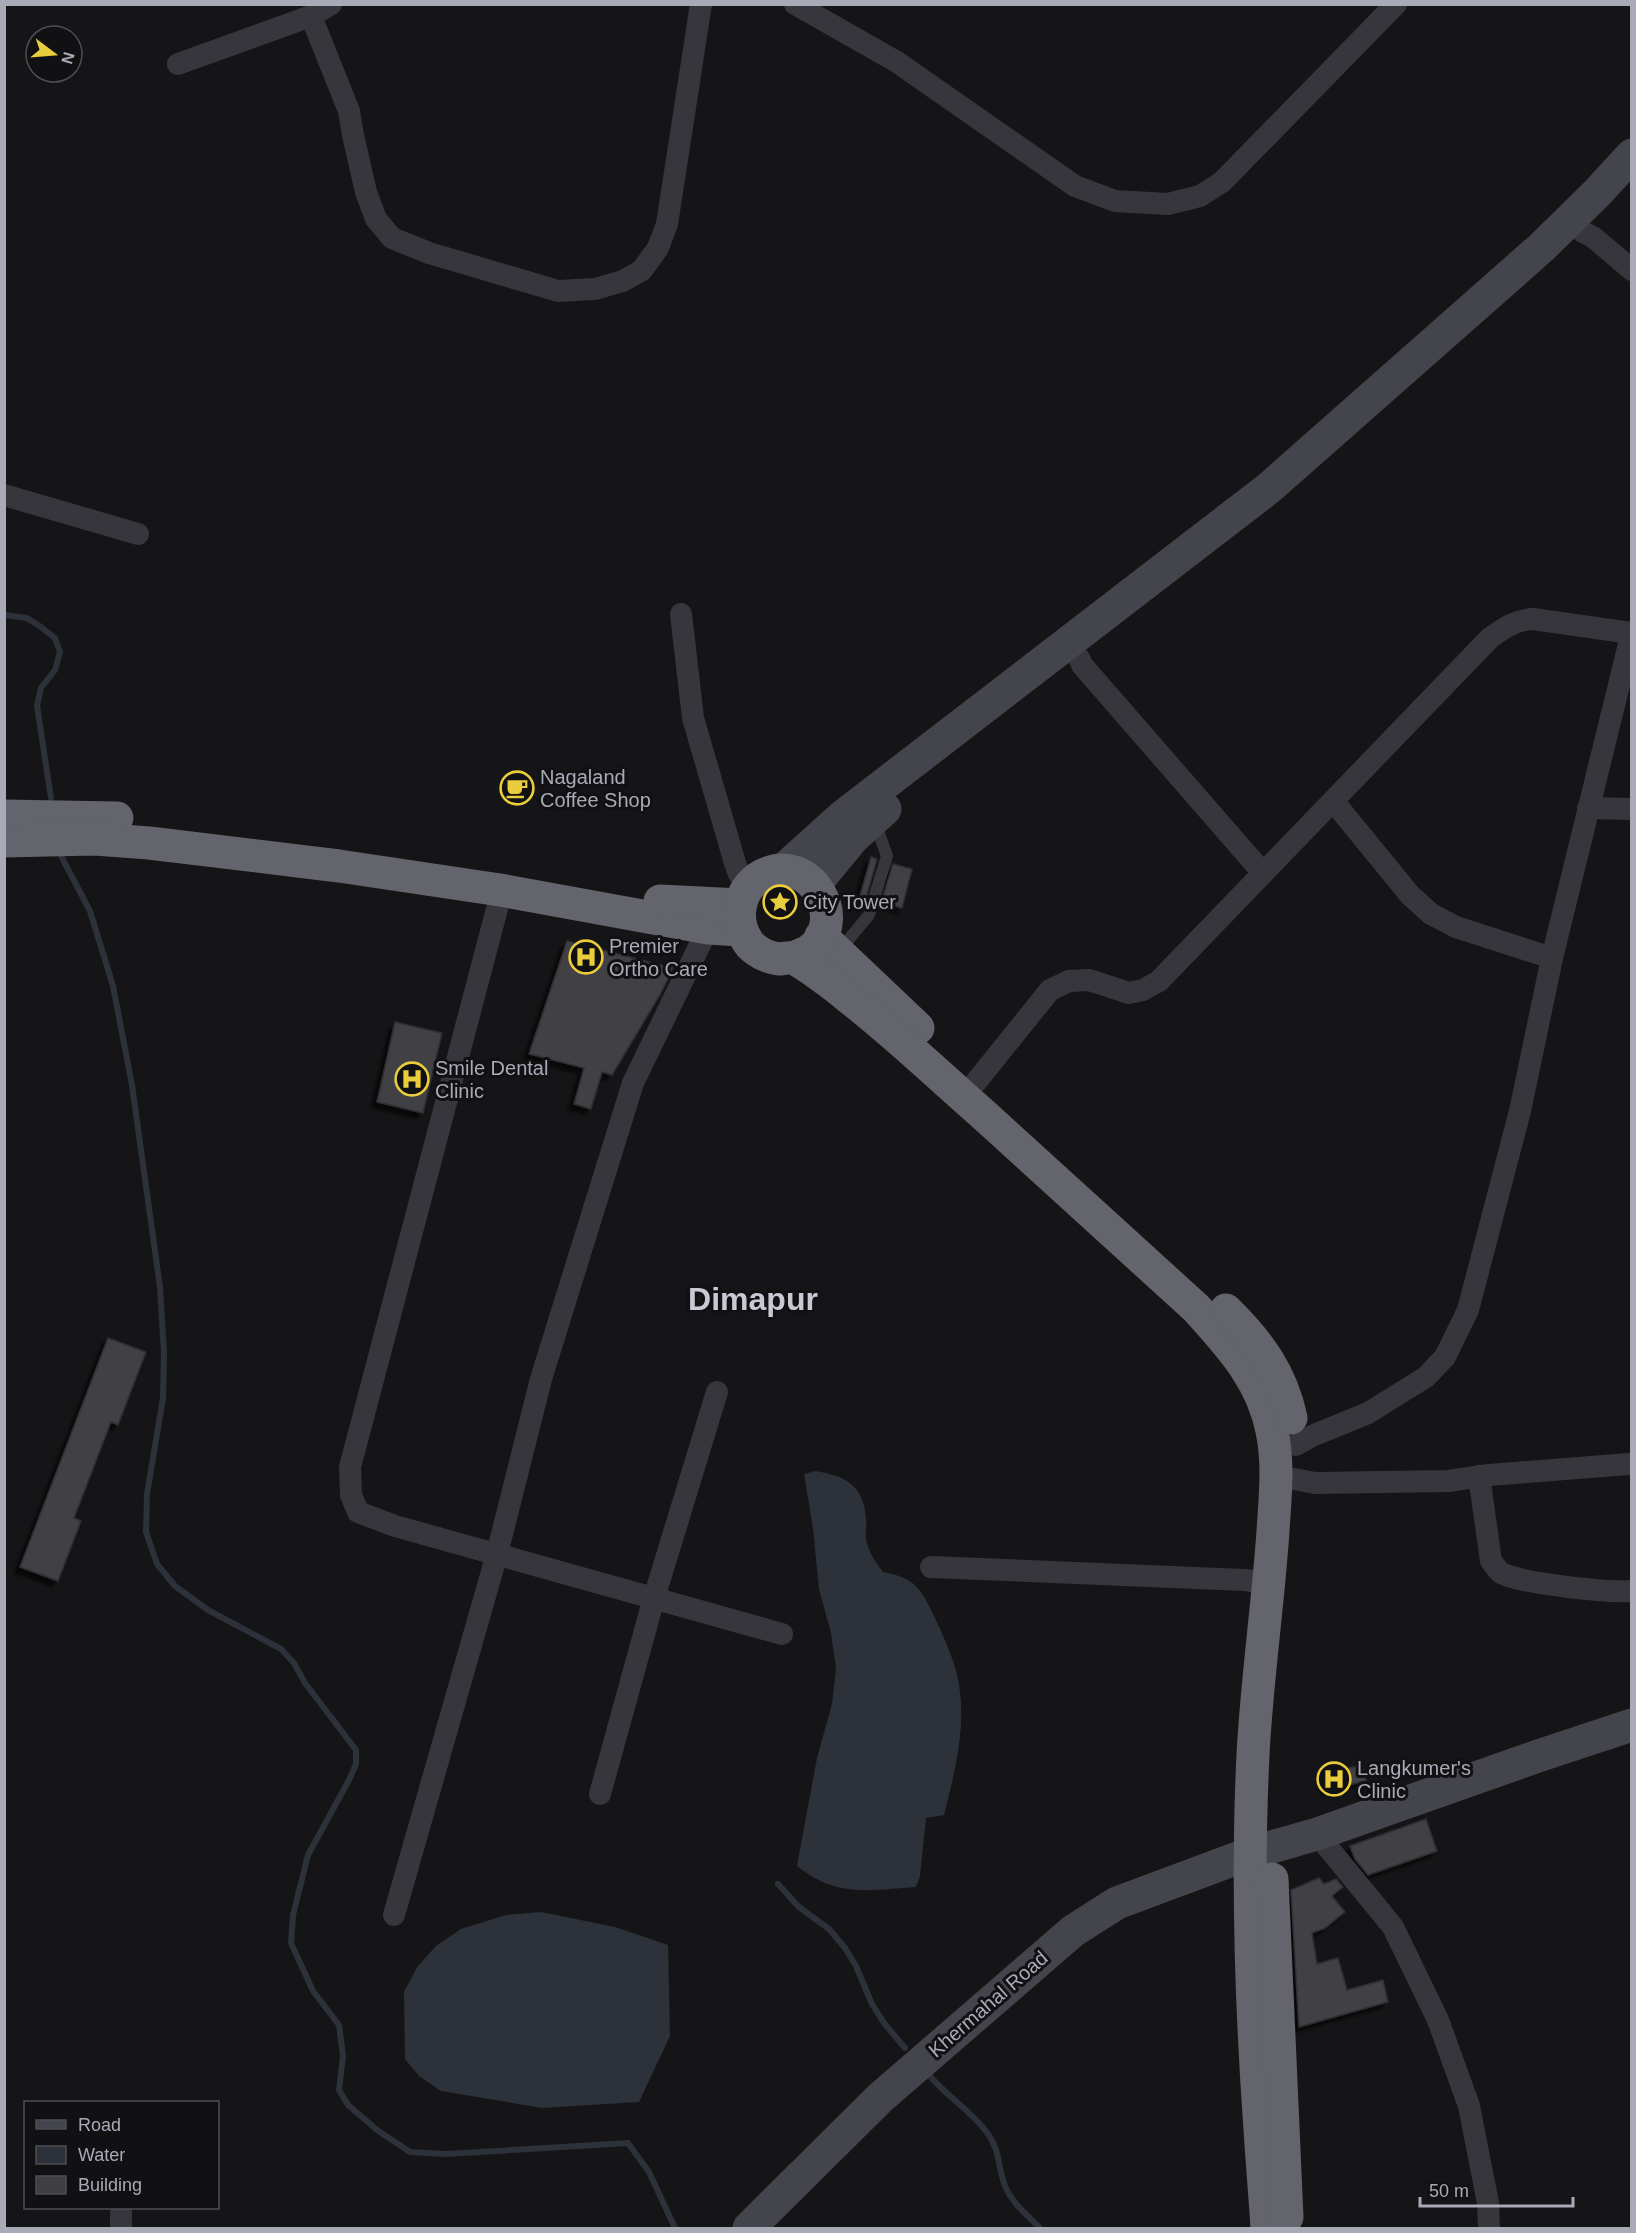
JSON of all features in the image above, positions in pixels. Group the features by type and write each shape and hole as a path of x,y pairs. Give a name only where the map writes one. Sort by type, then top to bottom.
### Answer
{"highway":[{"path":"4,816 133,819 527,878 656,901 743,907"},
{"path":"4,841 95,839 149,843 339,866 500,890 708,928 743,907 763,875 782,871 800,874 815,884 824,900 830,944 976,1082 1155,1241 1245,1328 1263,1350 1276,1373 1288,1407 1296,1446 1274,1734 1251,1937 1254,2037 1267,2229"},
{"path":"743,907 749,944 761,954 776,959 792,958 830,944"},
{"path":"792,958 846,994 899,1037 1196,1308 1250,1372 1263,1400 1272,1432 1276,1477 1270,1583 1262,1647 1254,1754 1288,2229"}],"main road":[{"path":"782,871 843,816 1269,488 1542,247 1632,155"},
{"path":"815,884 835,858 874,818 1342,452 1511,301 1632,181"},
{"name":"Khermahal Road","path":"749,2229 880,2098 1073,1931 1117,1903 1261,1849 1317,1834 1632,1725"}],"street":[{"path":"178,64 311,16 331,4"},
{"path":"311,16 350,111 366,192 376,219 392,238 429,253 558,291 594,289 623,281 642,270 658,248 667,224 701,4"},
{"path":"795,4 897,62 1075,186 1115,201 1168,204 1200,196 1222,182 1396,4"},
{"path":"1583,232 1593,237 1632,270"},
{"path":"4,495 138,534"},
{"path":"681,614 693,718 739,874 743,907"},
{"path":"976,1082 1050,990 1069,981 1089,980 1129,993 1143,990 1160,981 1490,638 1506,627 1519,619 1533,619 1631,633 1552,958 1520,1111 1468,1310 1445,1356 1426,1377 1368,1413 1312,1436 1296,1446"},
{"path":"1079,658 1263,873"},
{"path":"1334,802 1410,895 1431,914 1456,927 1552,958"},
{"path":"1588,808 1632,809"},
{"path":"500,890 495,917 350,1467 351,1495 358,1512 395,1526 782,1634"},
{"path":"393,1915 497,1554 541,1379 633,1083 708,928"},
{"path":"600,1794 654,1598 717,1392"},
{"path":"1294,1479 1315,1483 1429,1482 1629,1464"},
{"path":"1479,1476 1491,1561 1499,1572 1514,1578 1588,1589 1632,1591"},
{"path":"931,1567 1270,1583"},
{"path":"1317,1834 1393,1927 1438,2020 1469,2106 1488,2203 1489,2229"}],"lane":[{"path":"830,944 869,915 887,856 874,818"}],"water":[{"path":"815,1471 844,1479 857,1490 865,1508 866,1539 873,1557 883,1572 903,1578 921,1592 943,1635 957,1673 961,1723 955,1769 944,1815 926,1818 920,1876 916,1887 854,1890 826,1883 797,1866 817,1758 832,1704 836,1668 831,1633 819,1589 813,1528 804,1474"},
{"path":"541,1912 615,1927 668,1945 670,2036 639,2102 542,2108 441,2091 419,2076 405,2059 404,1992 417,1967 436,1946 461,1929 506,1915"}],"building":[{"path":"871,857 877,859 866,898 860,896"},
{"path":"893,864 912,869 902,908 881,902"},
{"path":"567,941 673,968 661,993 612,1075 602,1072 591,1109 574,1104 584,1068 529,1054"},
{"path":"395,1022 442,1033 423,1113 377,1102"},
{"path":"108,1338 146,1352 118,1425 111,1422 74,1518 81,1521 58,1581 20,1567"},
{"path":"1362,1765 1366,1781 1327,1790 1323,1774"},
{"path":"1426,1819 1437,1851 1368,1875 1355,1859 1350,1846"},
{"path":"1319,1878 1324,1884 1336,1879 1343,1887 1332,1896 1345,1912 1325,1928 1312,1933 1317,1964 1338,1958 1347,1990 1383,1980 1388,2002 1299,2027 1291,1890"}],"waterway":[{"path":"4,615 27,618 41,627 55,638 60,652 55,670 41,688 37,706 51,798"},
{"path":"59,852 90,911 113,986 132,1085 160,1287 164,1353 163,1398 147,1494 146,1532 157,1564 175,1586 208,1610 281,1649 294,1663 305,1683 356,1750 356,1764 349,1780 308,1855 293,1915 291,1943 313,1991 339,2025 343,2056 339,2090 348,2105 377,2130 410,2152 446,2154 628,2143 649,2172 675,2228"},
{"path":"778,1884 799,1907 829,1929 845,1948 856,1966 872,2004 884,2023 905,2048"},
{"path":"929,2075 975,2118 988,2134 995,2146 1008,2192 1040,2228"}],"place":[{"name":"Nagaland Coffee Shop","path":"517,788"},
{"name":"City Tower","path":"780,902"},
{"name":"Premier Ortho Care","path":"586,957"},
{"name":"Smile Dental Clinic","path":"412,1079"},
{"name":"Langkumer's Clinic","path":"1334,1779"}],"district":[{"name":"Dimapur","path":"753,1299"}]}
